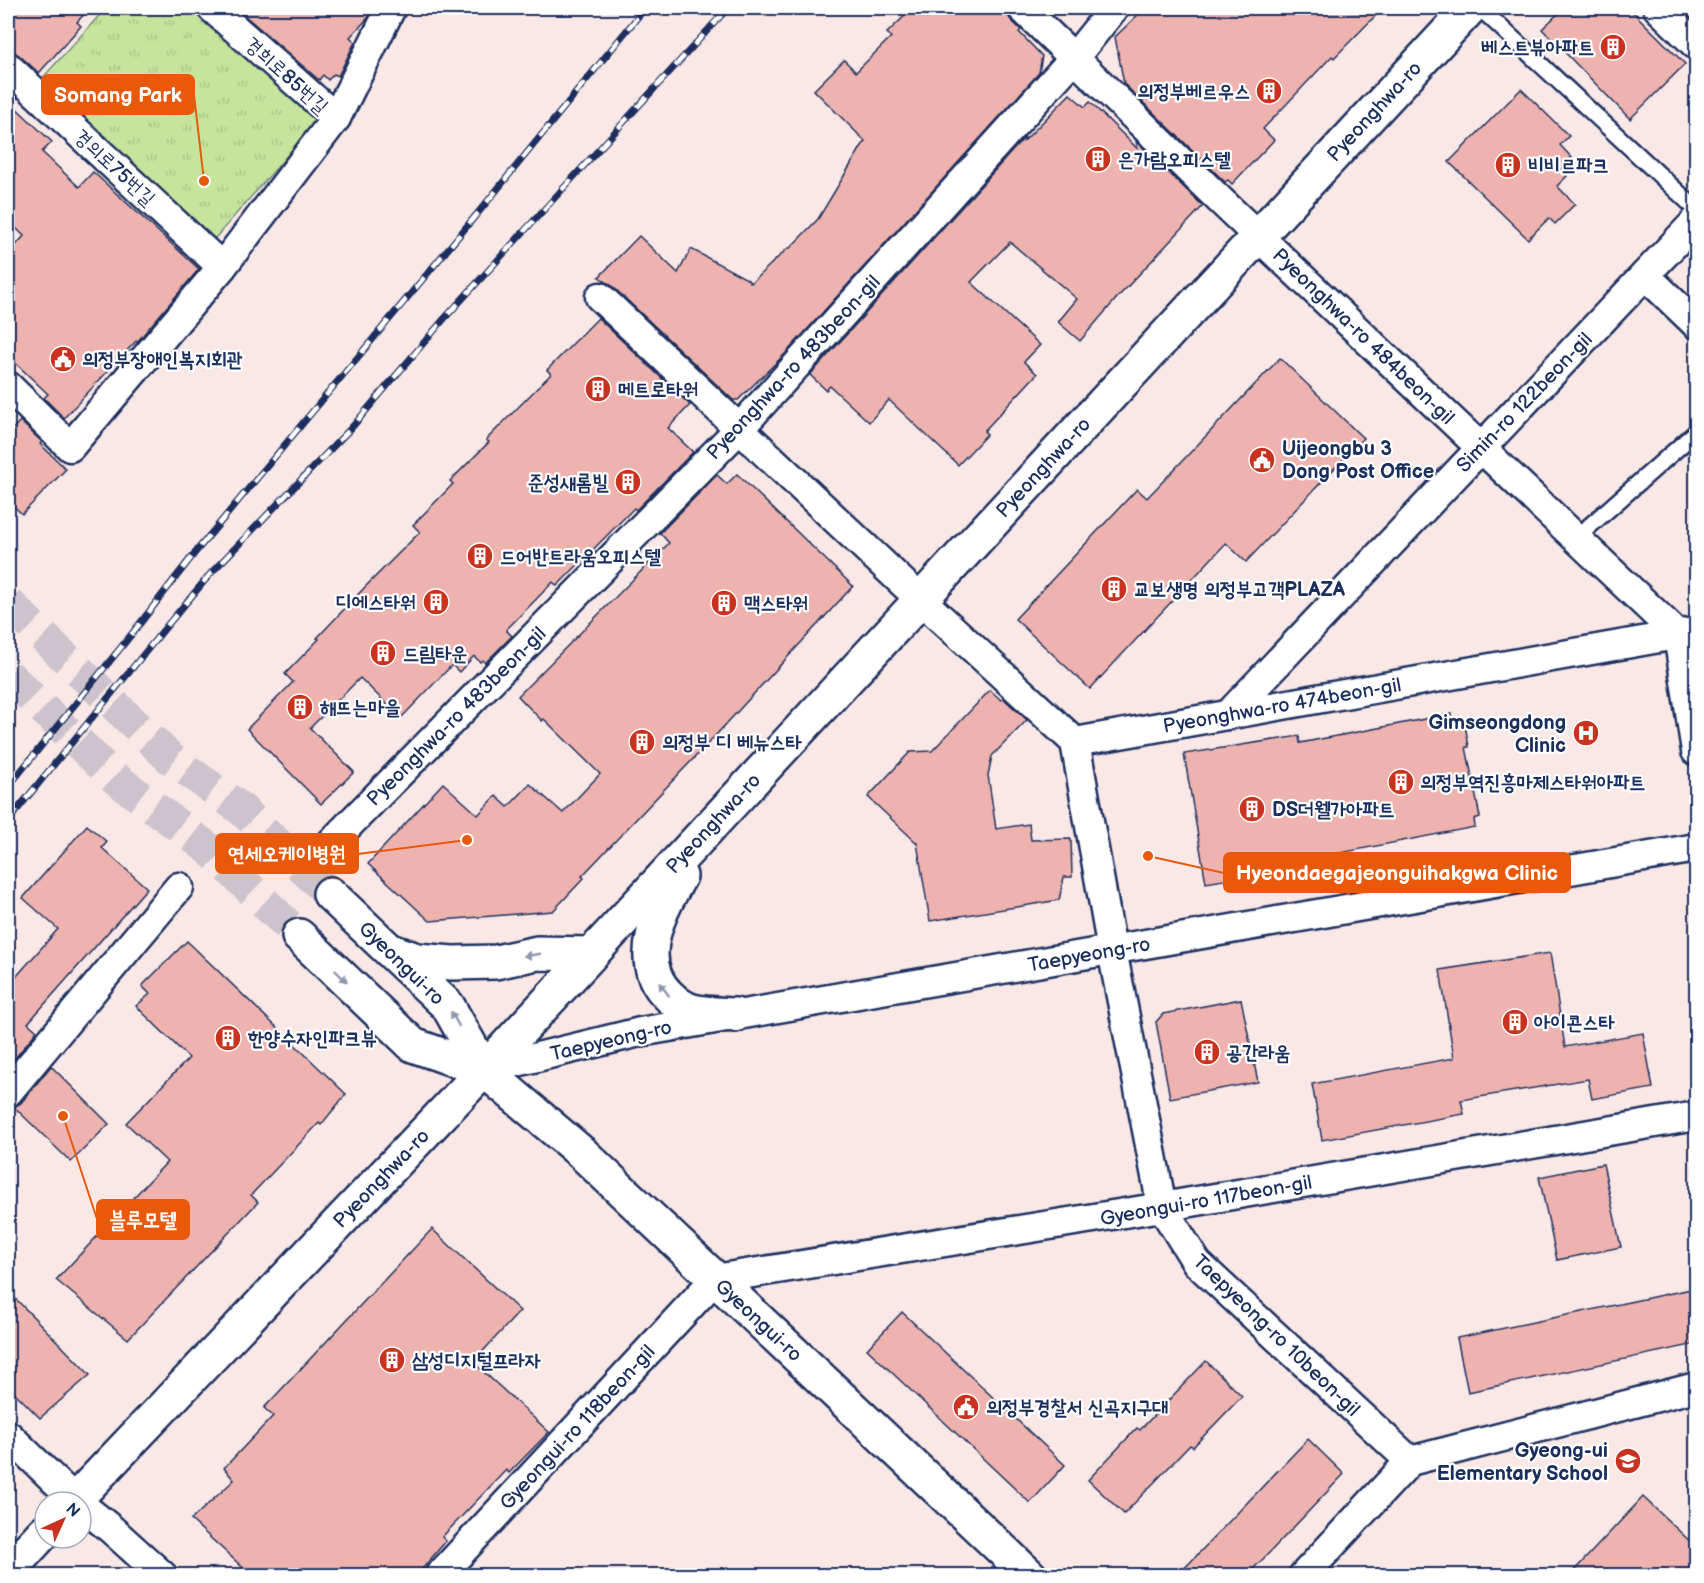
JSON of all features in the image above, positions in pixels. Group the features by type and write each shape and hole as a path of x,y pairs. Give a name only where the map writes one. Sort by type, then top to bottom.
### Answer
{"main road":[{"name":"Pyeonghwa-ro","path":"87,1490 484,1070 1470,8"},
{"path":"706,830 662,907 654,929 651,962 655,976 663,990 674,1001 691,1010 735,1015"},
{"name":"Gyeongui-ro","path":"330,894 448,1006 484,1070 582,1153 1030,1575"},
{"name":"Gyeongui-ro","path":"299,936 413,1045 484,1070"},
{"path":"390,950 417,960 452,963 496,962 537,953 590,954"},
{"path":"8,1571 33,1545"}],"street":[{"name":"경희로85번길","path":"212,8 336,118"},
{"path":"8,386 70,447 222,267 336,118 391,8"},
{"path":"1022,8 1258,236"},
{"name":"Pyeonghwa-ro 483beon-gil","path":"324,850 739,429 1074,58 1114,8"},
{"path":"1658,8 1696,45"},
{"name":"경의로75번길","path":"8,67 222,267"},
{"name":"Simin-ro 122beon-gil","path":"1228,715 1696,220"},
{"name":"Pyeonghwa-ro 484beon-gil","path":"1258,236 1576,538 1687,633"},
{"path":"1645,275 1696,324"},
{"path":"600,297 1075,742"},
{"path":"1687,633 1696,751"},
{"name":"Pyeonghwa-ro 474beon-gil","path":"1075,742 1687,633"},
{"name":"Taepyeong-ro 10beon-gil","path":"1075,742 1112,950 1162,1208 1197,1263 1410,1461"},
{"name":"Taepyeong-ro","path":"484,1070 640,1032 1696,848"},
{"path":"8,1092 179,887"},
{"name":"Gyeongui-ro 117beon-gil","path":"715,1279 1162,1208 1696,1116"},
{"name":"Gyeongui-ro 118beon-gil","path":"439,1575 715,1279"},
{"path":"1303,1575 1410,1461 1696,1387"},
{"path":"8,1436 64,1490"},
{"path":"93,1515 163,1575"}],"lane":[{"path":"1480,8 1696,209"},
{"path":"1576,538 1696,432"}],"green space":[{"path":"106,8 199,8 319,119 210,244 38,83"}],"building":[{"path":"8,8 90,8 77,22 81,26 39,73 19,55 8,51"},
{"path":"236,8 373,8 368,18 350,37 355,42 338,76 334,74 328,80 323,75 319,80"},
{"path":"913,8 1005,8 1010,19 1021,30 1019,32 1042,56 1039,73 786,353 738,400 733,400 611,285 599,277 639,236 678,273 691,249 751,283 818,219 865,141 814,90 844,60 856,72 891,37 887,33"},
{"path":"1145,8 1383,8 1334,58 1332,56 1263,129 1274,140 1232,184 1228,180 1225,182 1124,84 1115,37"},
{"name":"베스트뷰아파트","path":"1564,8 1629,8 1685,64 1630,119 1542,29"},
{"path":"8,89 17,98 12,104 52,142 42,152 79,187 93,172 199,269 137,342 64,418 44,398 48,394 8,356 8,254 24,236 8,220"},
{"name":"비비르파크","path":"1521,89 1569,136 1560,145 1572,158 1561,169 1567,176 1557,186 1575,204 1555,224 1549,218 1528,239 1449,162"},
{"path":"1070,94 1085,107 1090,102 1138,149 1136,141 1203,206 1080,341 1058,322 1077,299 1010,242 971,282 1040,345 1024,362 1037,374 984,431 987,434 958,465 889,400 869,422 830,386 826,390 810,375 1025,137 1024,141"},
{"path":"598,318 690,405 668,428 693,452 557,586 553,582 506,630 512,636 485,663 483,660 480,662 474,656 459,672 452,665 401,718 360,678 310,728 354,772 321,804 247,729 293,682 285,674 365,587 420,532 413,525 453,484 450,481 489,442 486,440 551,374 547,370"},
{"path":"1280,358 1363,438 1246,562 1226,543 1090,689 1015,619 1137,489 1147,498"},
{"path":"20,421 66,469 22,514 8,501 8,434"},
{"path":"737,474 853,586 582,876 584,878 553,911 430,921 368,864 443,783 478,815 496,796 508,807 530,784 563,813 600,774 518,696 669,543 660,533 717,475 727,484"},
{"path":"990,690 1001,700 1004,699 1027,720 992,756 988,775 996,829 1029,824 1031,840 1071,839 1072,877 1064,877 1059,900 930,921 917,843 868,797 910,752 932,751"},
{"path":"1451,714 1452,721 1464,719 1469,747 1466,747 1480,817 1474,819 1475,827 1319,857 1320,864 1206,883 1184,754 1299,736 1300,743"},
{"path":"87,825 107,842 102,848 147,888 28,1023 37,1031 8,1067 8,986 58,929 23,898"},
{"path":"187,941 346,1094 321,1125 319,1123 251,1195 258,1202 128,1339 56,1280 167,1162 126,1123 189,1058 136,1006 150,994 142,986"},
{"path":"1550,953 1565,1047 1643,1033 1653,1088 1592,1099 1588,1079 1461,1100 1464,1114 1322,1140 1312,1084 1454,1058 1440,970"},
{"name":"공간라움","path":"1241,999 1258,1082 1170,1098 1156,1022 1163,1014"},
{"path":"51,1066 109,1124 71,1162 14,1107 21,1103"},
{"path":"1603,1164 1621,1247 1557,1260 1539,1177"},
{"path":"432,1229 520,1311 473,1362 549,1432 509,1473 506,1470 442,1537 446,1541 417,1575 251,1575 191,1520 234,1480 224,1468 273,1416 264,1408"},
{"path":"1696,1288 1696,1344 1468,1392 1457,1338"},
{"path":"8,1291 90,1375 40,1418 8,1386"},
{"name":"의정부경찰서 신곡지구대","path":"902,1312 1065,1465 1030,1503 867,1349"},
{"path":"1206,1361 1242,1396 1193,1447 1190,1445 1124,1514 1088,1480 1137,1428 1140,1430"},
{"path":"1308,1439 1344,1474 1272,1550 1247,1575 1178,1575"},
{"path":"1643,1497 1696,1547 1696,1575 1570,1575"}],"tunnel":[{"path":"8,603 170,758 241,809 330,894"},
{"path":"8,675 115,778 209,849 299,936"}],"railway":[{"path":"8,787 194,554 645,8"},
{"path":"8,821 212,572 353,426 444,319 728,8"}],"place":[{"name":"베스트뷰아파트","path":"1613,47"},
{"name":"의정부베르우스","path":"1269,91"},
{"name":"은가람오피스텔","path":"1098,159"},
{"name":"비비르파크","path":"1508,165"},
{"name":"Somang Park","path":"204,181"},
{"name":"의정부장애인복지회관","path":"63,359"},
{"name":"메트로타워","path":"598,389"},
{"name":"Uijeongbu 3 Dong Post Office","path":"1262,460"},
{"name":"준성새롬빌","path":"628,482"},
{"name":"드어반트라움오피스텔","path":"480,556"},
{"name":"교보생명 의정부고객PLAZA","path":"1114,589"},
{"name":"디에스타워","path":"436,602"},
{"name":"맥스타워","path":"724,603"},
{"name":"드림타운","path":"383,653"},
{"name":"해뜨는마을","path":"300,707"},
{"name":"Gimseongdong Clinic","path":"1586,733"},
{"name":"의정부 디 베뉴스타","path":"642,742"},
{"name":"의정부역진흥마제스타워아파트","path":"1401,782"},
{"name":"DS더웰가아파트","path":"1252,809"},
{"name":"연세오케이병원","path":"467,840"},
{"name":"Hyeondaegajeonguihakgwa Clinic","path":"1148,856"},
{"name":"아이콘스타","path":"1515,1022"},
{"name":"한양수자인파크뷰","path":"228,1038"},
{"name":"공간라움","path":"1207,1052"},
{"name":"블루모텔","path":"63,1116"},
{"name":"삼성디지털프라자","path":"392,1360"},
{"name":"의정부경찰서 신곡지구대","path":"966,1407"},
{"name":"Gyeong-ui Elementary School","path":"1628,1461"}]}
